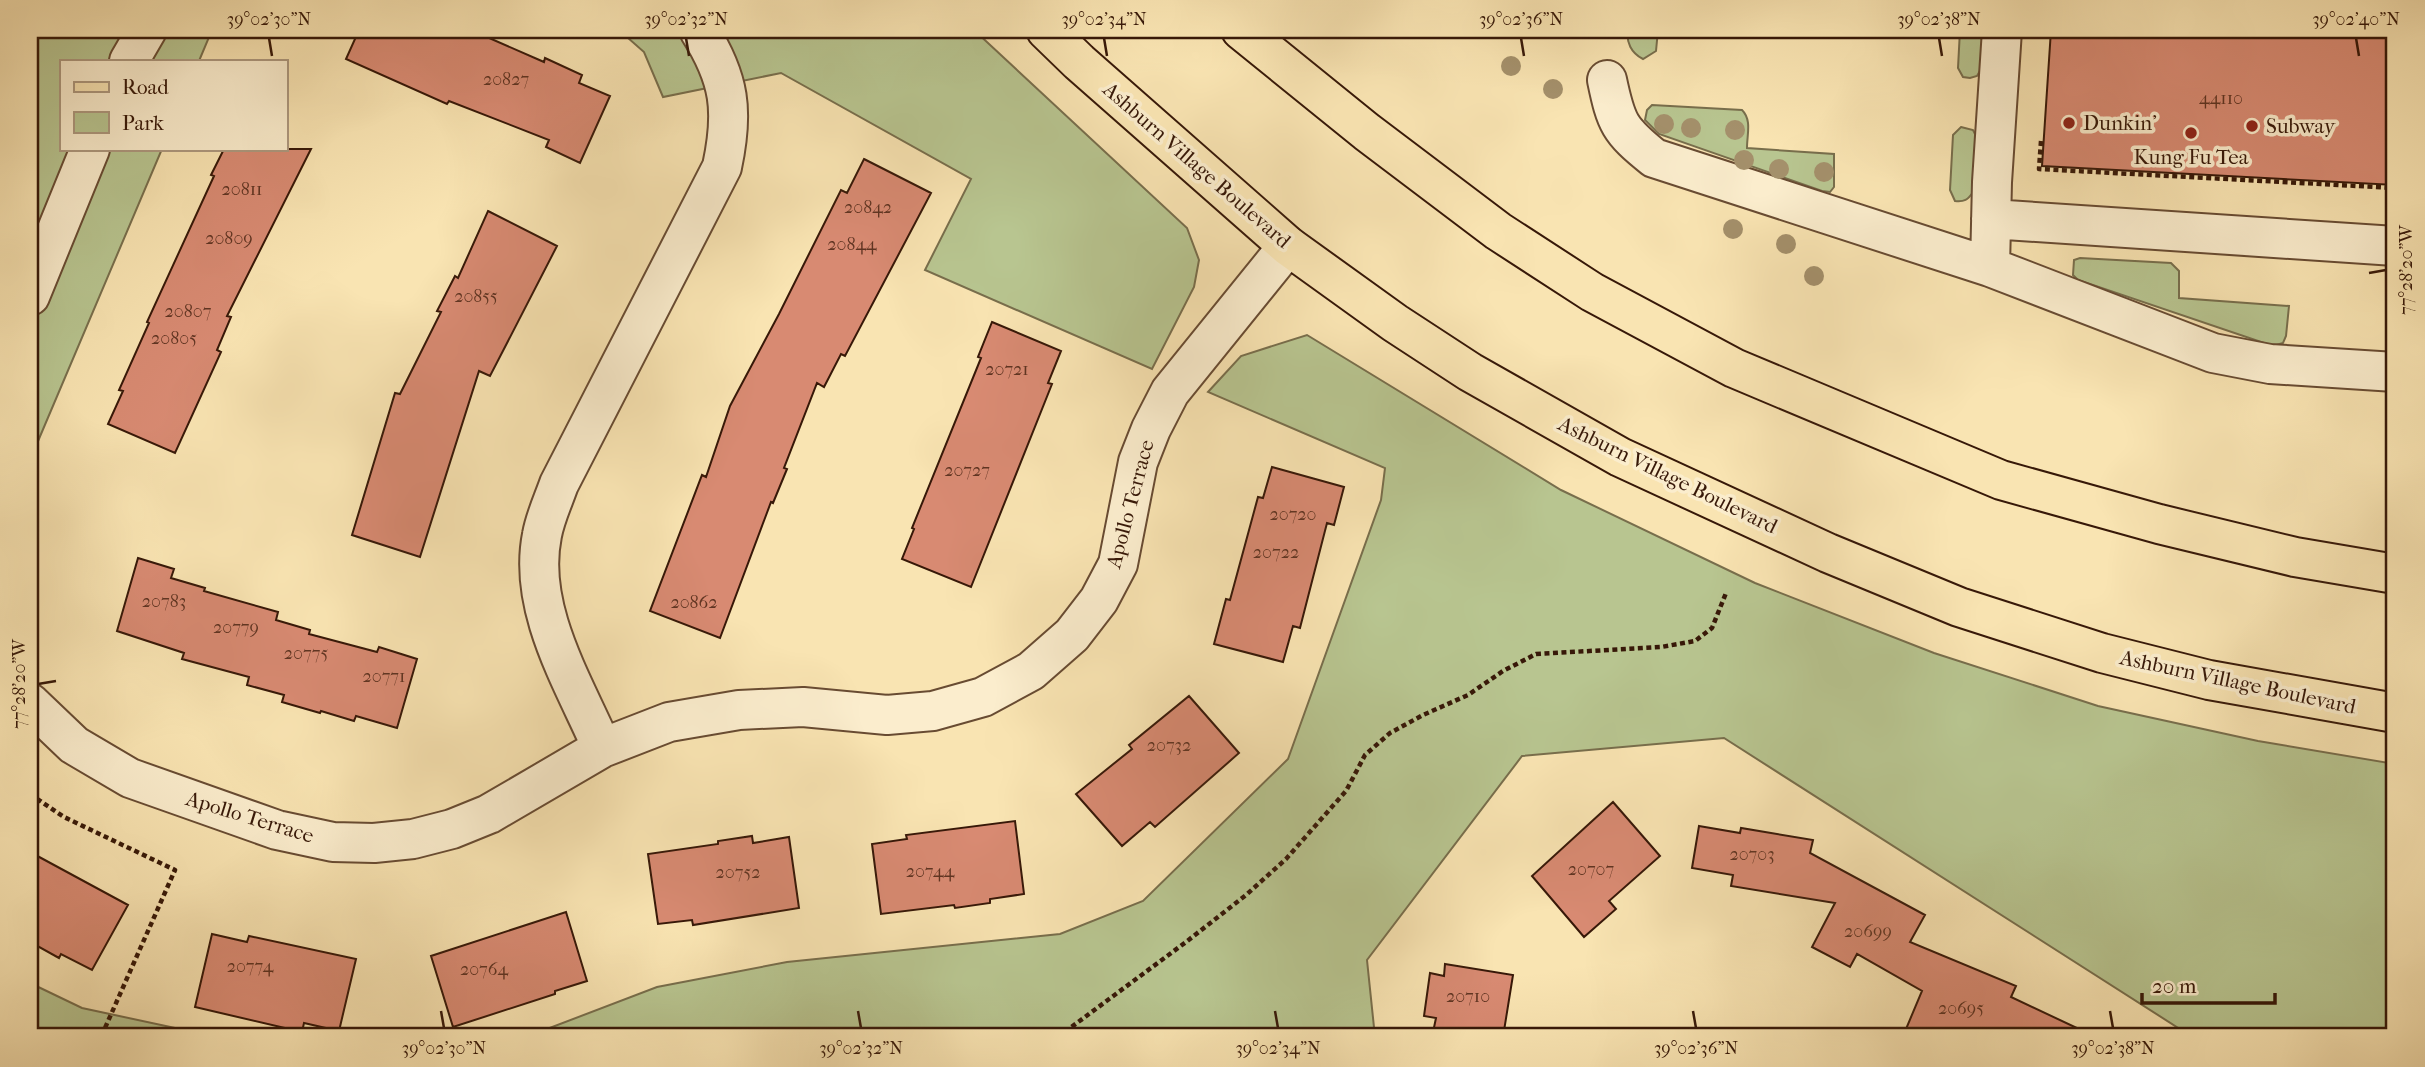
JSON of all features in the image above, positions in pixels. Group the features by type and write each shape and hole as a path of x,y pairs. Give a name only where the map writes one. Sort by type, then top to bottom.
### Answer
{"main road":[{"name":"Ashburn Village Boulevard","path":"1046,30 1288,246 1395,323 1493,385 1620,457 1828,553 1959,607 2102,653 2209,680 2395,713"},
{"path":"1241,30 1367,132 1498,231 1592,292 1734,368 2001,480 2160,524 2295,557 2395,574"}],"street":[{"path":"130,60 147,30"},
{"path":"603,748 545,618 539,577 542,535 559,484 722,167 730,131 728,102 712,50 699,30"},
{"path":"1990,267 2002,30"},
{"path":"1607,80 1614,113 1628,137 1654,158 1990,267 2213,353 2270,364 2395,372"},
{"path":"30,296 90,150"},
{"path":"1991,219 2395,246"},
{"name":"Apollo Terrace","path":"30,703 74,745 130,778 277,830 334,842 373,843 413,839 452,829 489,814 603,748 669,722 739,710 803,707 887,715 933,711 984,697 1031,671 1072,635 1099,600 1118,564 1138,462 1170,392 1288,246"}],"path":[{"path":"2041,127 2039,169 2395,188"},
{"path":"1058,1037 1246,895 1286,859 1346,791 1366,755 1390,733 1468,695 1503,671 1536,654 1661,648 1695,641 1712,628 1726,593"},
{"path":"30,794 64,817 175,870 101,1037"}],"green space":[{"path":"30,30 217,30 209,37 199,60 60,60 60,150 162,150 30,460"},
{"path":"619,30 974,30 1187,228 1199,260 1194,287 1152,369 925,270 971,179 781,73 663,97 644,52"},
{"path":"1628,30 1658,30 1656,51 1643,59 1635,54 1630,47"},
{"path":"1960,30 1983,30 1981,69 1977,76 1963,77 1958,68"},
{"path":"1652,105 1742,110 1748,123 1747,148 1834,154 1834,187 1830,192 1822,191 1659,134 1645,120 1647,110"},
{"path":"1961,127 1973,130 1976,136 1973,192 1966,200 1955,201 1950,190 1953,135"},
{"path":"2080,258 2171,263 2179,271 2179,298 2289,306 2286,336 2283,343 2267,344 2078,280 2073,275 2074,260"},
{"path":"1307,335 1561,490 1755,583 1934,653 2098,706 2258,741 2395,764 2395,1037 2204,1037 2183,1031 1724,738 1522,756 1367,960 1375,1037 526,1037 657,987 787,962 1060,934 1143,901 1288,759 1381,500 1385,468 1208,392 1241,356"},
{"path":"30,983 82,1008 217,1037 30,1037"}],"building":[{"path":"359,30 471,30 544,62 545,58 582,75 579,83 610,96 580,163 546,147 549,140 449,101 447,104 346,59"},
{"path":"2051,30 2395,30 2395,185 2042,166"},
{"path":"311,149 227,316 231,317 217,350 221,352 175,453 108,424 123,391 119,390 149,323 147,322 214,176 211,175 224,150"},
{"path":"864,159 931,193 845,356 841,354 824,387 817,383 784,468 787,469 773,503 771,502 720,638 650,611 702,475 706,477 730,406 841,190 847,193"},
{"path":"488,211 557,246 490,376 479,371 420,557 352,535 395,393 400,394 441,312 437,311 455,276 458,278"},
{"path":"992,322 1061,351 1048,383 1052,384 971,587 902,559 981,358 978,357"},
{"path":"1272,467 1344,487 1334,525 1327,523 1300,628 1293,626 1283,662 1214,644 1226,599 1230,600 1258,497 1263,498"},
{"path":"138,558 174,569 171,578 205,588 204,591 278,612 276,620 310,630 309,634 377,652 379,647 417,659 397,728 356,716 354,721 282,702 284,695 247,685 249,677 182,659 184,653 117,631"},
{"path":"1189,696 1239,753 1155,827 1150,822 1122,846 1076,794 1132,749 1129,745"},
{"path":"1613,802 1660,856 1609,901 1616,909 1584,937 1532,876"},
{"path":"1015,821 1024,894 955,908 954,905 881,914 872,844 907,839 906,835"},
{"path":"1699,826 1740,833 1741,828 1813,840 1810,853 1925,915 1910,942 2016,986 2011,997 2096,1037 1925,1037 1906,1029 1922,991 1857,954 1850,967 1812,947 1835,903 1731,886 1733,875 1692,868"},
{"path":"752,836 753,843 789,837 799,908 693,925 692,920 658,924 648,854"},
{"path":"30,852 128,905 92,970 61,954 59,958 30,942"},
{"path":"566,912 587,981 453,1027 431,956"},
{"path":"212,934 247,942 249,936 356,959 339,1031 304,1023 302,1032 195,1007"},
{"path":"1445,964 1513,975 1503,1037 1432,1037 1436,1018 1424,1016 1430,973 1444,976"}],"place":[{"name":"Dunkin'","path":"2069,123"},
{"name":"Subway","path":"2252,126"},
{"name":"Kung Fu Tea","path":"2191,133"}]}
